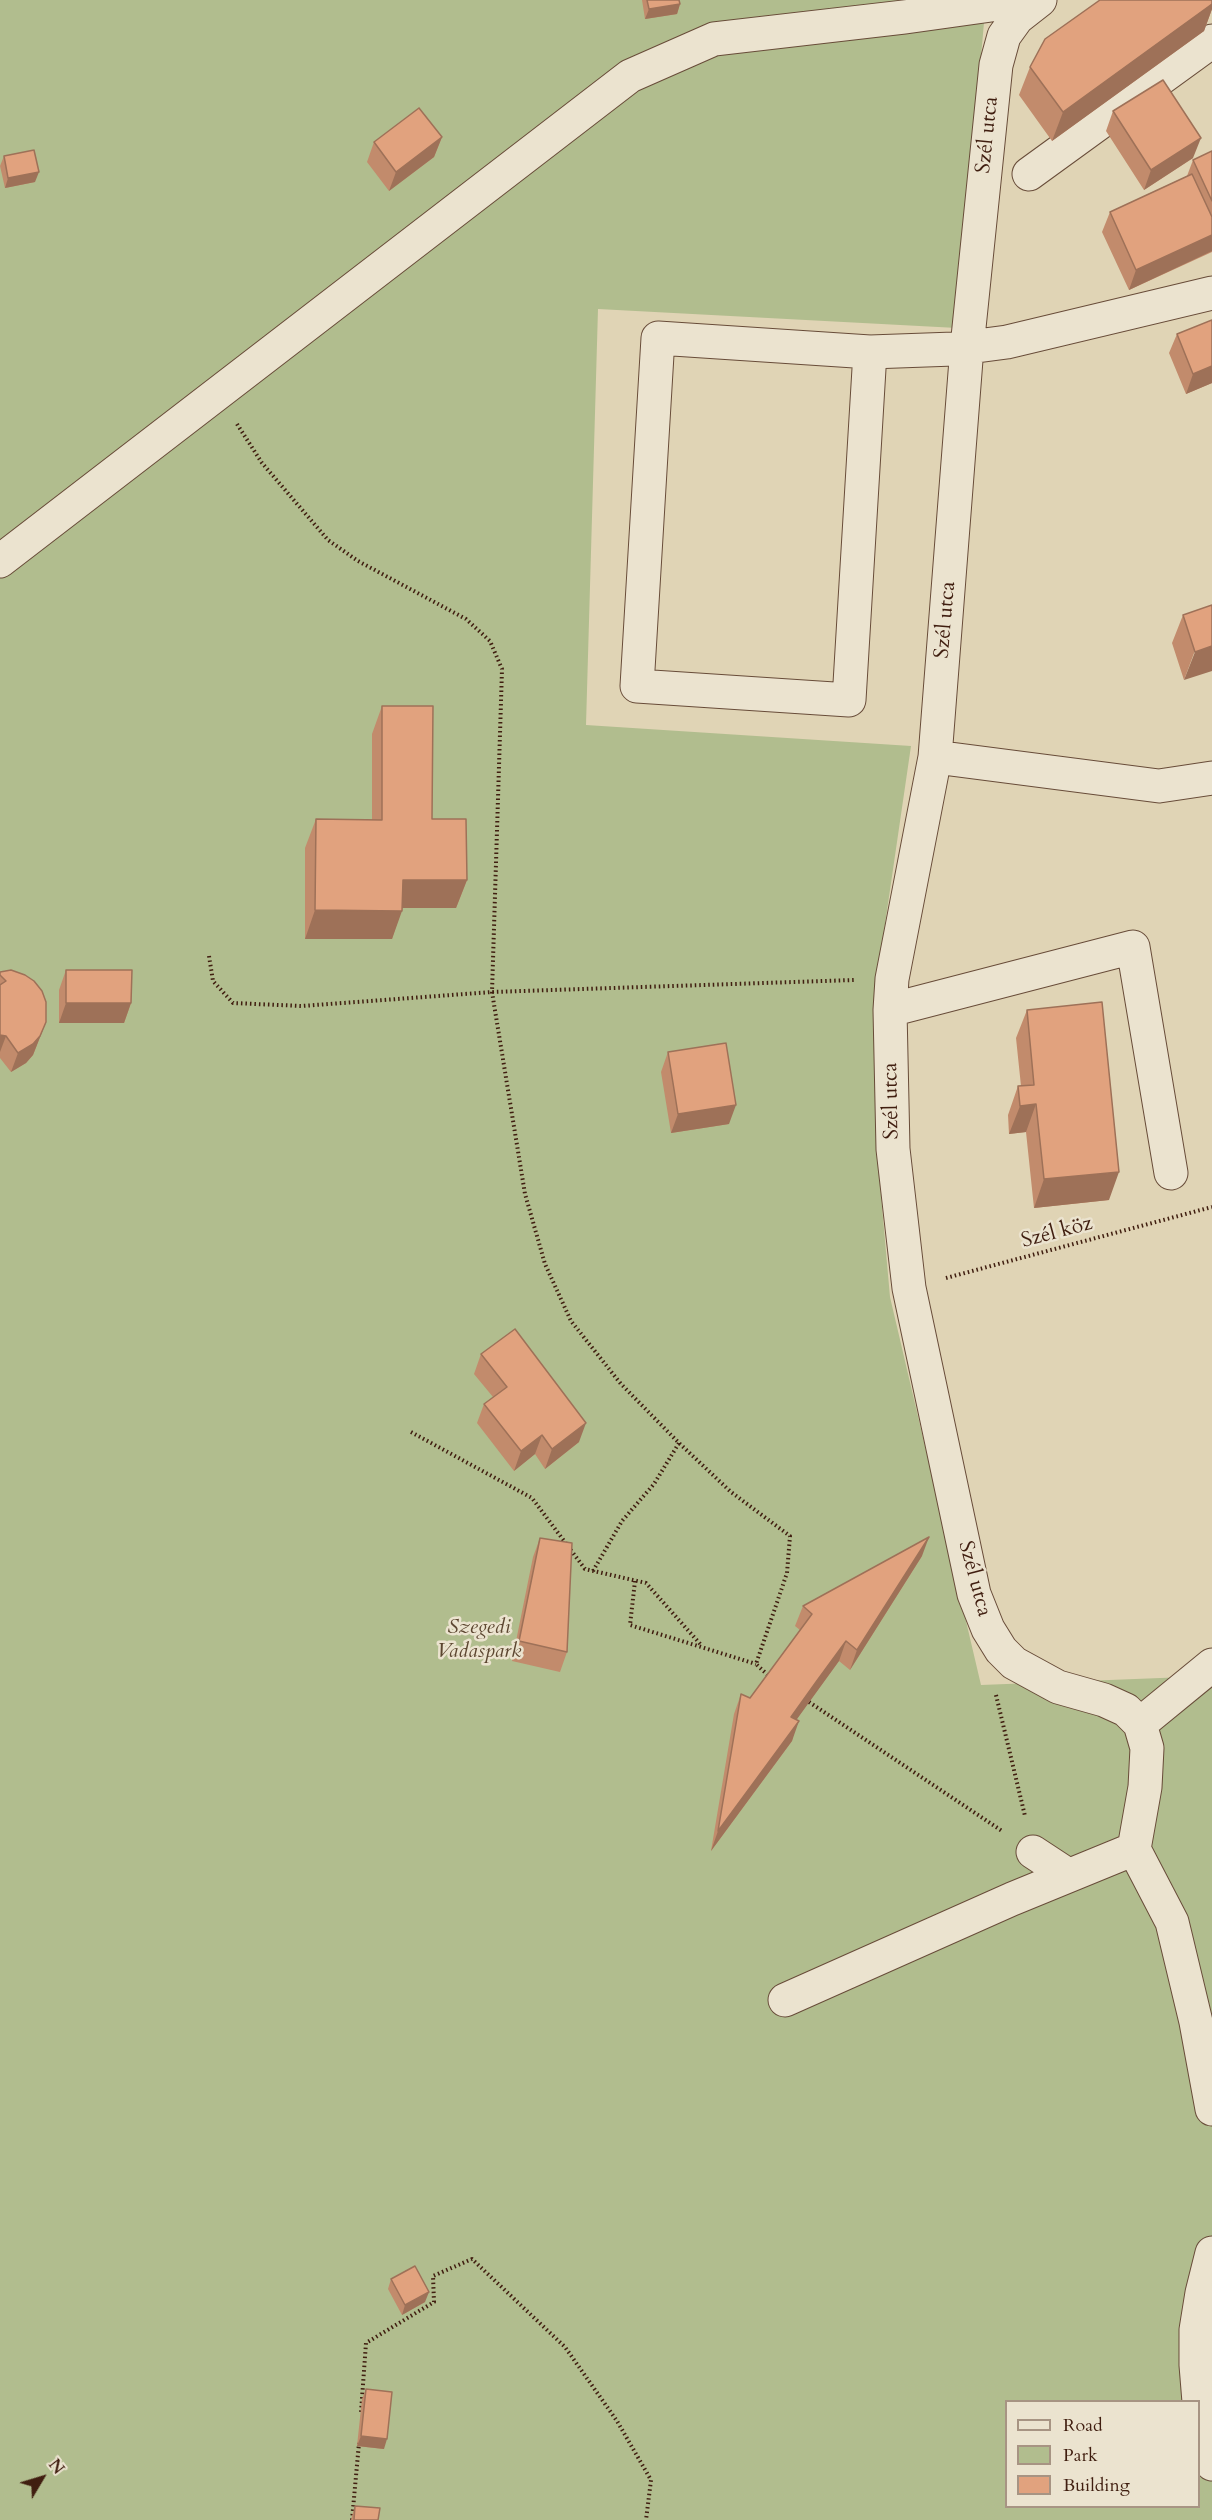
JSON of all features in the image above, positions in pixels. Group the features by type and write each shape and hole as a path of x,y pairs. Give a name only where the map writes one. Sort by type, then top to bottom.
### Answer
{"street":[{"path":"0,561 630,76 714,39 1027,0"},
{"name":"Szél utca","path":"1040,0 1017,18 1004,36 996,65 967,347 935,757 891,994 893,1149 909,1288 974,1594 988,1629 1001,1650 1014,1664 1058,1688 1112,1703 1126,1710 1140,1724"},
{"path":"1029,174 1212,41"},
{"path":"870,352 849,700 637,686 658,338 870,352 967,347 1006,342 1212,293"},
{"path":"935,757 1159,786 1212,778"},
{"path":"891,994 1133,947 1171,1173"},
{"path":"1212,1665 1140,1724 1147,1748 1144,1787 1134,1849 1172,1922 1196,2022 1212,2109"},
{"path":"785,2000 1068,1875 1134,1849"},
{"path":"1034,1852 1068,1875"},
{"path":"1199,2400 1196,2330 1212,2253"},
{"path":"1200,2407 1212,2464"}],"path":[{"path":"218,394 262,463 328,540 358,561 466,619 490,640 502,669 492,992 525,1194 545,1264 571,1322 621,1384 679,1443 731,1492 790,1536 787,1573 756,1664"},
{"path":"209,956 213,981 233,1003 302,1006 492,992 891,994"},
{"name":"Szél köz","path":"909,1288 1212,1207"},
{"path":"411,1432 532,1498 585,1569 646,1583 702,1646"},
{"path":"593,1571 622,1521 654,1484 679,1443"},
{"path":"635,1581 630,1625 756,1664 772,1678"},
{"path":"995,1694 1034,1852"},
{"path":"809,1702 1034,1852"},
{"path":"360,2423 366,2343 434,2302 433,2276 472,2259 565,2347 617,2421 651,2480 646,2520"},
{"path":"352,2520 359,2434"}],"green space":[{"name":"Szegedi Vadaspark","path":"0,0 906,0 909,4 986,0 957,328 598,309 586,725 911,746 877,979 877,1150 890,1297 981,1685 1212,1676 1212,2520 0,2520"}],"building":[{"path":"647,0 679,0 680,4 649,9"},
{"path":"1100,0 1212,0 1212,4 1063,112 1030,67 1045,39"},
{"path":"1163,80 1201,138 1151,170 1113,111"},
{"path":"419,108 442,137 396,172 374,142"},
{"path":"34,150 39,172 8,178 4,156"},
{"path":"1212,151 1212,201 1193,160"},
{"path":"1192,174 1212,217 1212,235 1136,270 1110,212"},
{"path":"1212,320 1212,366 1193,374 1177,334"},
{"path":"1212,605 1212,646 1195,652 1183,615"},
{"path":"382,706 433,706 432,819 466,819 467,880 403,880 402,911 315,910 316,819 382,820"},
{"path":"11,970 34,981 42,991 46,1002 46,1022 40,1036 33,1044 18,1053 6,1036 0,1035 0,985 6,981 0,972"},
{"path":"66,970 132,970 131,1003 66,1003"},
{"path":"1102,1002 1119,1172 1044,1179 1036,1104 1020,1106 1018,1086 1034,1085 1027,1010"},
{"path":"726,1043 736,1105 678,1114 668,1052"},
{"path":"515,1329 586,1423 552,1449 542,1435 521,1451 484,1404 507,1387 481,1354"},
{"path":"929,1537 857,1650 846,1641 791,1717 799,1721 718,1831 741,1694 750,1698 812,1614 803,1606"},
{"path":"540,1538 572,1543 567,1652 519,1641"},
{"path":"415,2266 429,2292 405,2305 391,2279"},
{"path":"366,2389 392,2392 387,2439 361,2436"},
{"path":"355,2506 380,2508 378,2520 354,2520"}]}
